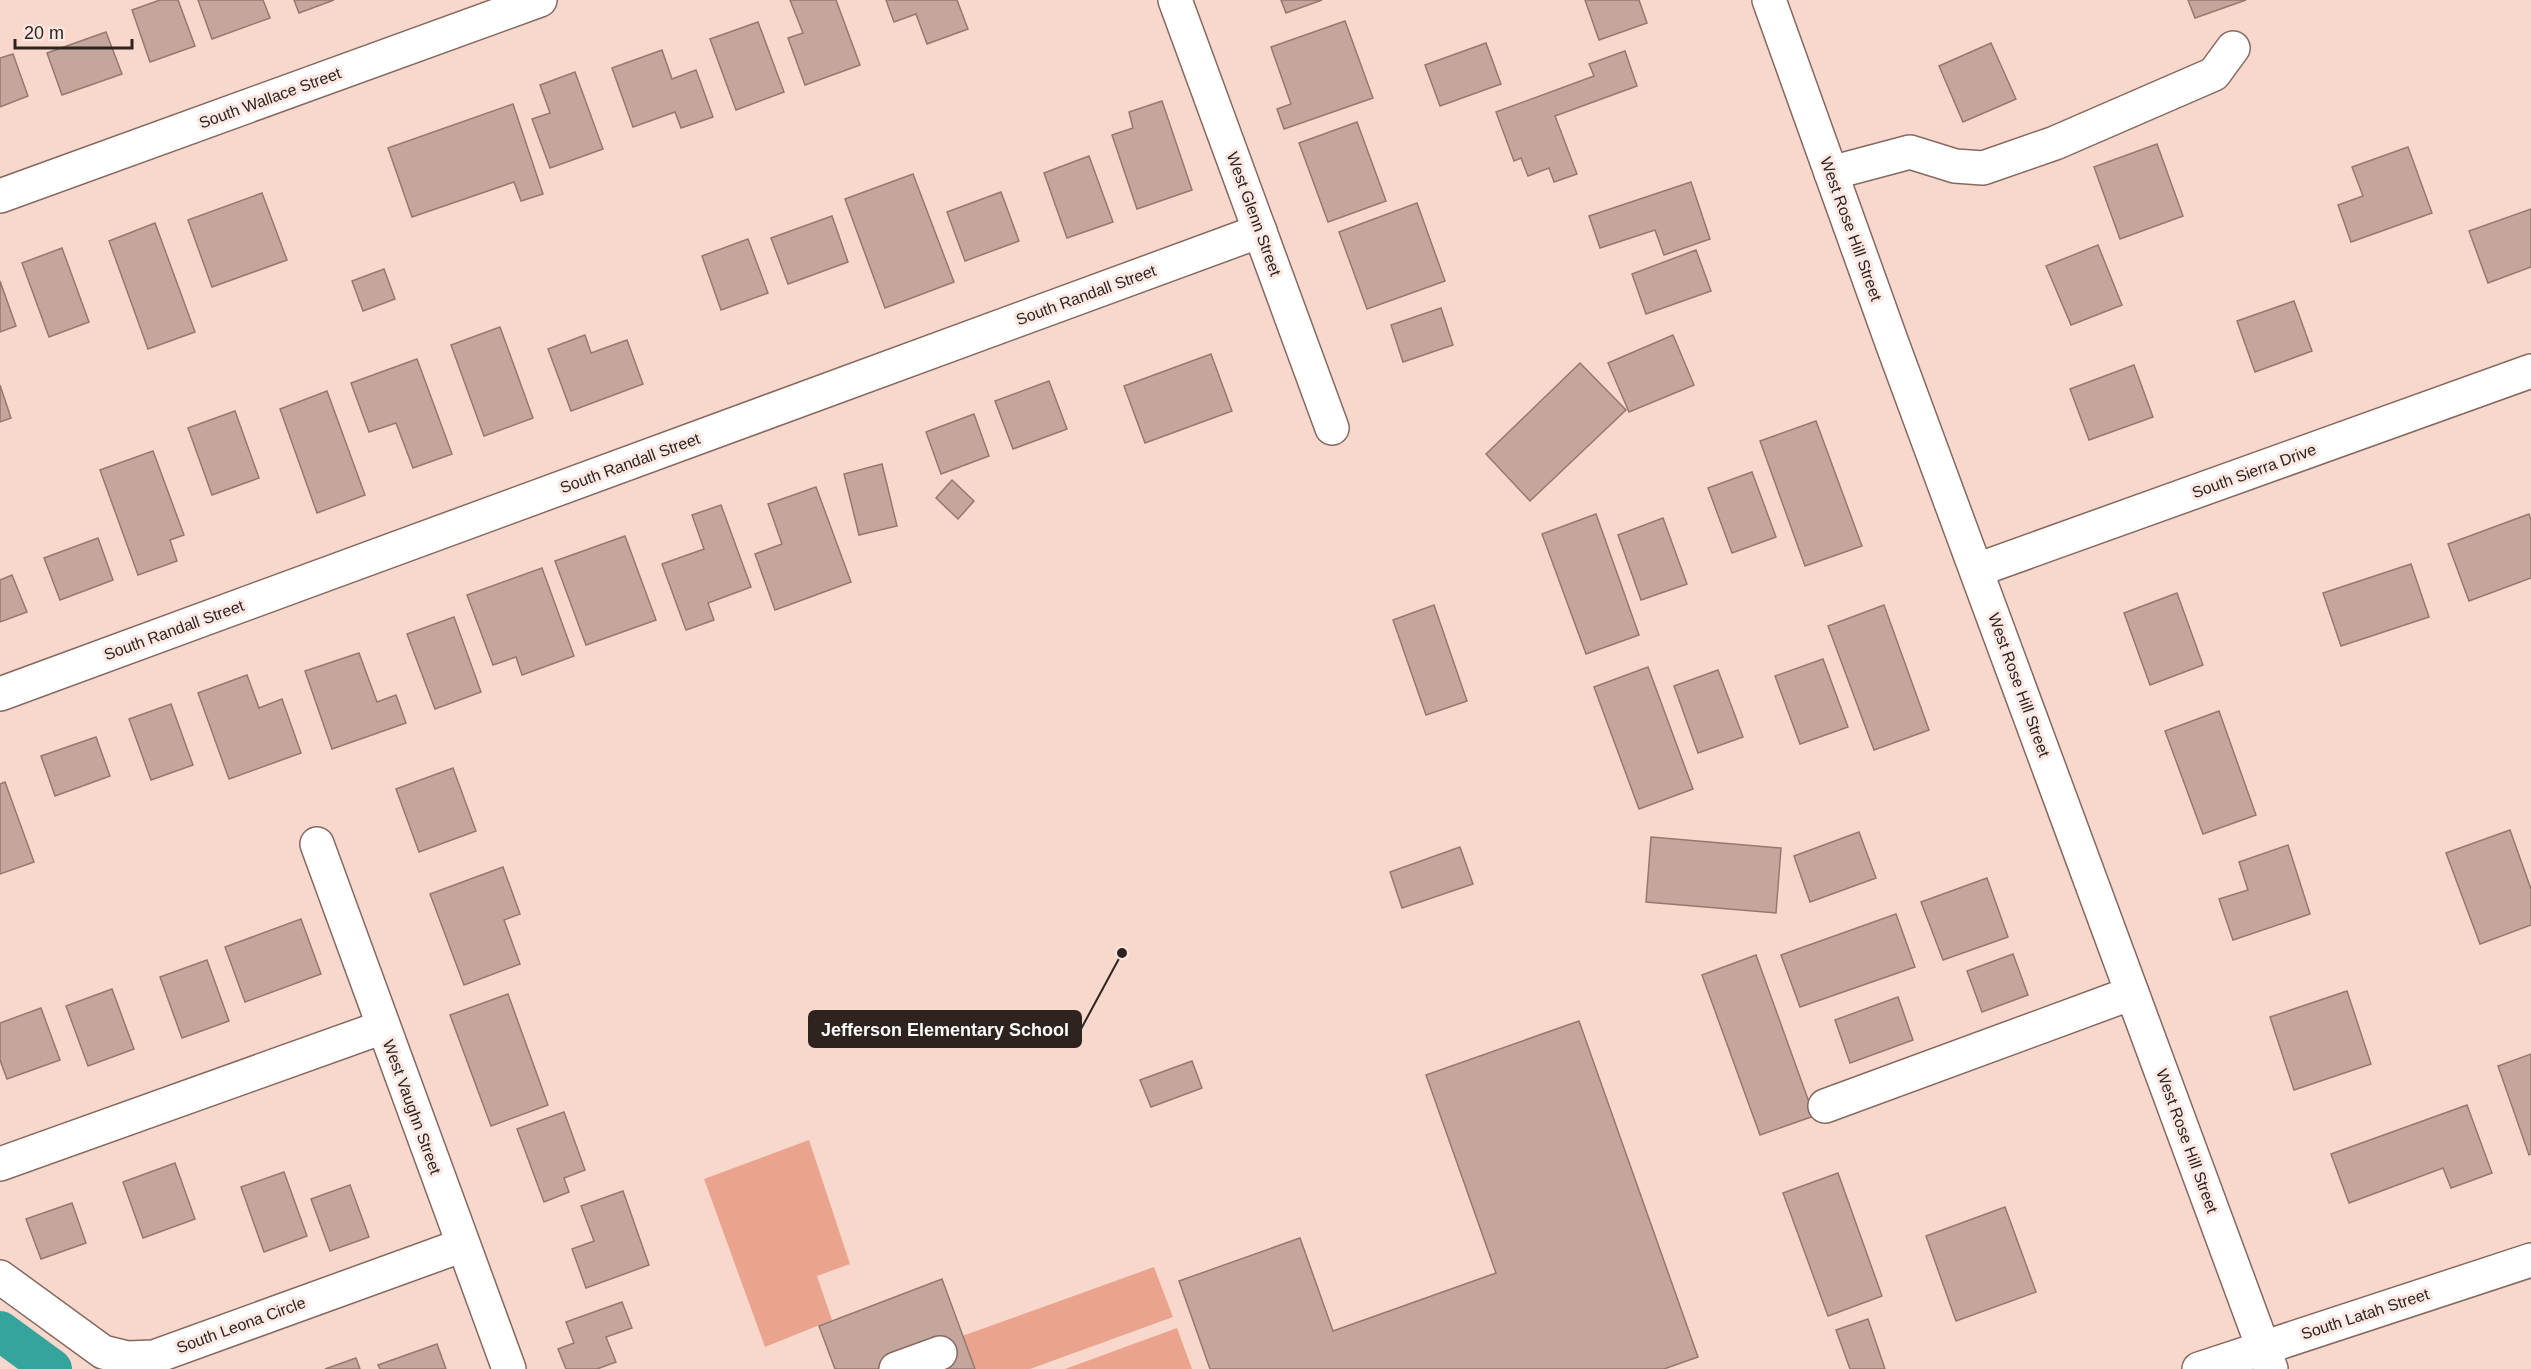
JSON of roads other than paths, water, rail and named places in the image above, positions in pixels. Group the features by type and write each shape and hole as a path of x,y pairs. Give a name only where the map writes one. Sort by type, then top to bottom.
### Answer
{"street":[{"name":"South Wallace Street","path":"0,196 540,0"},
{"name":"West Glenn Street","path":"1175,0 1332,428"},
{"name":"West Rose Hill Street","path":"1769,0 2266,1358"},
{"path":"1831,173 1910,152 1955,166 1983,168 2055,143 2214,74 2233,48"},
{"name":"South Randall Street","path":"0,694 1260,231"},
{"name":"South Sierra Drive","path":"1977,570 2531,371"},
{"name":"West Vaughn Street","path":"317,844 509,1369"},
{"path":"1825,1106 2132,993"},
{"path":"0,1164 383,1026"},
{"name":"South Leona Circle","path":"0,1277 104,1352 127,1358 154,1357 463,1245"},
{"name":"South Latah Street","path":"2199,1369 2266,1358 2531,1260"},
{"path":"896,1369 940,1353"}],"waterway":[{"path":"0,1331 52,1369"}],"place":[{"name":"Jefferson Elementary School","path":"1122,953"}]}
